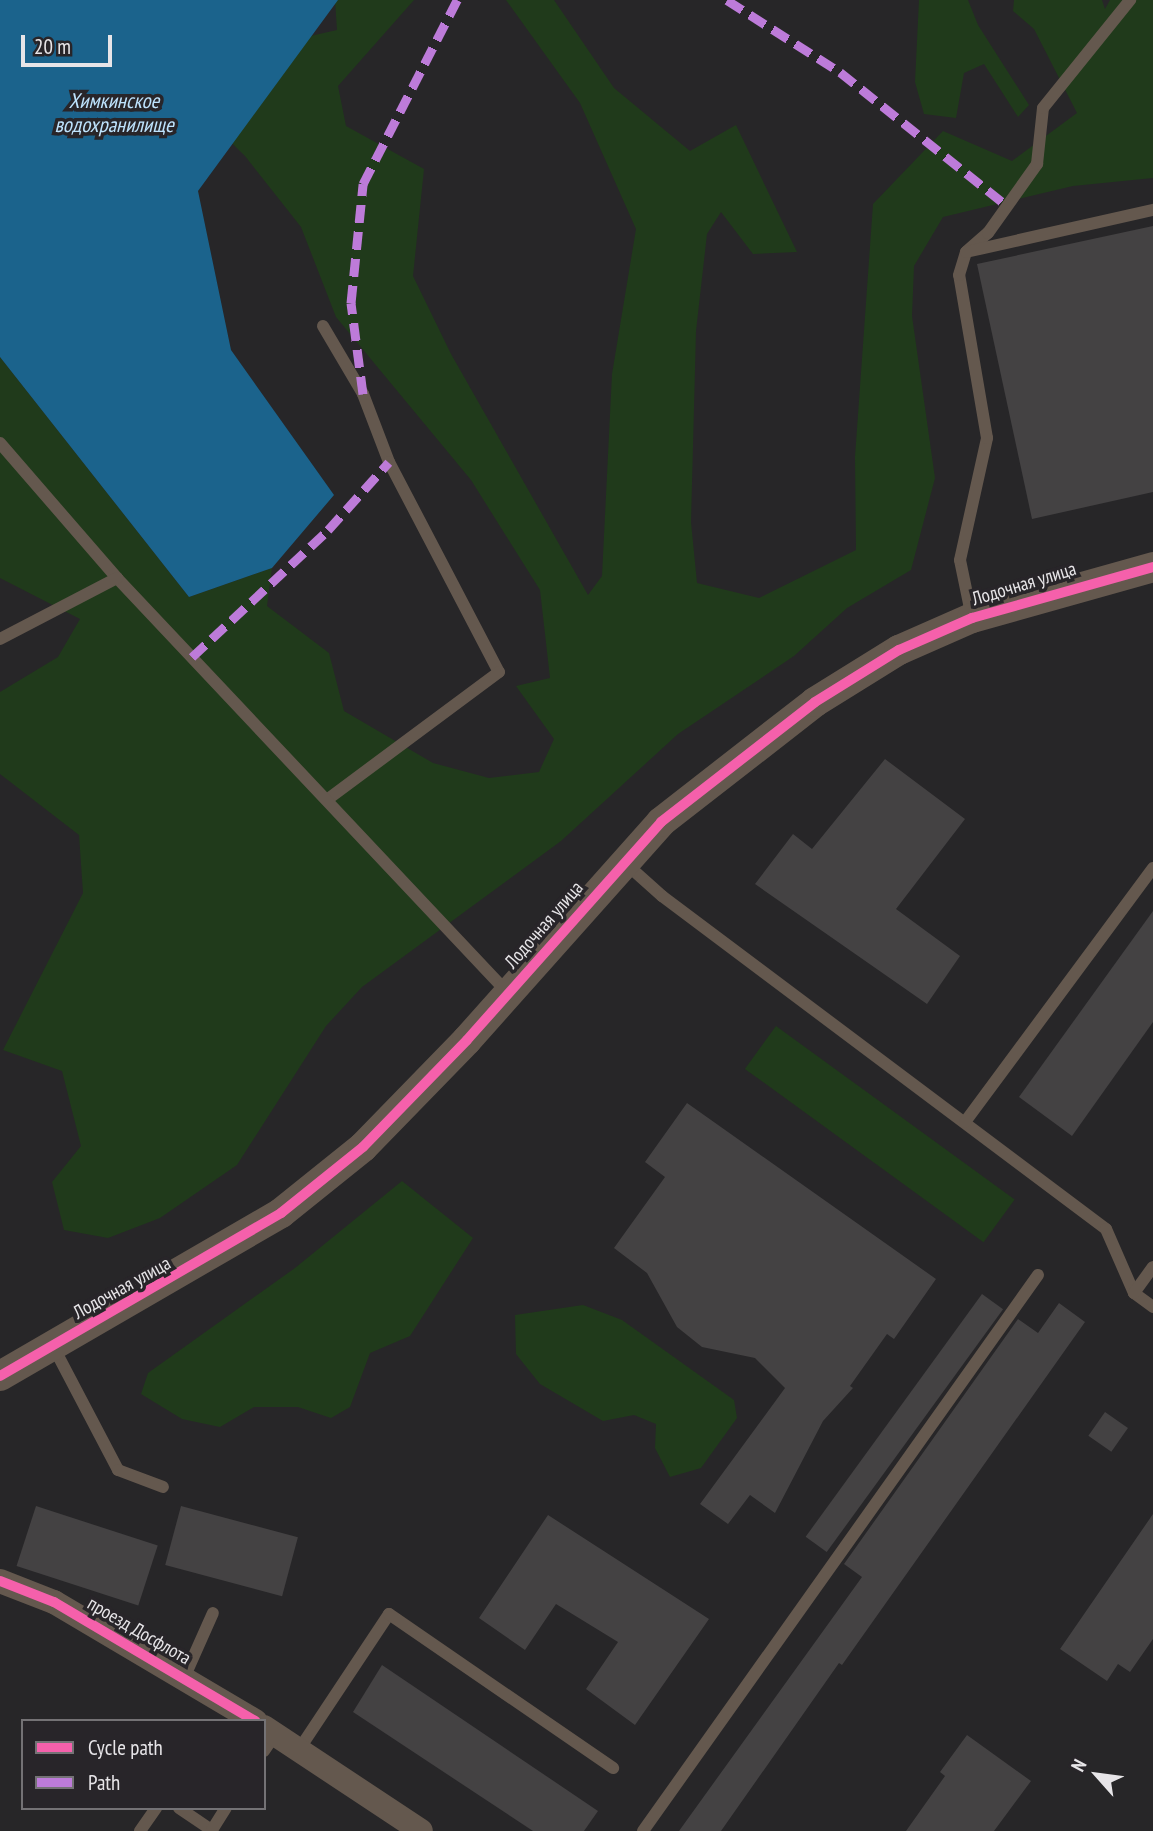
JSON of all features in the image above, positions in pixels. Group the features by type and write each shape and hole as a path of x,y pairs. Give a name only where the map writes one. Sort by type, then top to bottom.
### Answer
{"street":[{"name":"Лодочная улица","path":"0,1376 281,1213 363,1147 508,993 662,822 815,702 899,650 972,618 1153,567"},
{"name":"проезд Досфлота","path":"0,1581 54,1602 184,1678 244,1719"},
{"name":"проезд Досфлота","path":"266,1733 300,1748 392,1823 421,1831"}],"lane":[{"path":"972,618 960,560 986,438 959,275 966,252 988,233 1037,164 1043,108 1130,0"},
{"path":"966,252 1153,210"},
{"path":"323,326 363,394 389,462 499,672 328,799"},
{"path":"0,443 117,579 328,799 508,993"},
{"path":"0,639 117,579"},
{"path":"624,862 662,896 1106,1230 1134,1293 1153,1307"},
{"path":"965,1122 1153,868"},
{"path":"1134,1293 1153,1267"},
{"path":"643,1831 1038,1275"},
{"path":"53,1346 118,1470 163,1487"},
{"path":"184,1678 213,1613"},
{"path":"300,1748 389,1614 613,1768"},
{"path":"140,1831 155,1810"},
{"path":"182,1810 212,1830 225,1810"}],"green space":[{"path":"335,0 414,0 338,86 346,126 424,169 413,276 451,354 588,595 602,576 612,374 636,229 580,103 506,0 554,0 614,88 690,151 736,125 797,252 753,254 721,212 707,234 696,331 691,522 697,583 759,598 856,550 855,457 873,204 943,131 1012,161 1077,113 1034,29 1013,11 1014,0 1102,0 1105,9 1110,0 1153,0 1153,178 1073,186 943,217 914,266 912,316 935,478 911,570 847,608 794,656 678,734 561,841 362,987 326,1026 237,1165 160,1218 108,1238 64,1230 52,1182 81,1146 62,1071 3,1050 83,893 79,835 0,774 0,692 58,657 80,619 0,578 0,357 189,597 272,568 267,606 329,653 344,711 433,763 489,778 539,772 554,739 516,686 550,678 540,590 471,480 336,317 301,227 245,156 211,123 297,39 337,30"},
{"path":"919,0 968,0 978,25 1029,105 1018,117 984,64 964,73 956,118 924,114 915,82"},
{"path":"776,1026 1015,1199 984,1242 745,1069"},
{"path":"402,1181 473,1238 410,1336 370,1353 350,1407 331,1418 298,1407 254,1407 220,1427 182,1419 141,1394 148,1373 295,1268"},
{"path":"583,1305 622,1320 734,1400 737,1418 701,1468 670,1477 655,1448 656,1424 634,1415 603,1421 540,1384 516,1354 515,1315"}],"water":[{"name":"Химкинское водохранилище","path":"0,0 338,0 198,191 231,350 334,495 272,568 189,597 0,357"}],"building":[{"path":"1153,226 1153,492 1032,519 977,264"},
{"path":"885,759 965,819 896,909 960,956 927,1004 755,884 793,834 812,849"},
{"path":"1153,911 1153,1022 1072,1136 1019,1097"},
{"path":"687,1103 936,1279 894,1339 887,1334 850,1386 853,1388 823,1421 775,1513 750,1495 728,1524 700,1504 785,1388 755,1358 702,1347 677,1327 647,1273 614,1248 665,1177 645,1162"},
{"path":"982,1294 1003,1309 827,1552 806,1537"},
{"path":"1059,1303 1085,1322 842,1665 839,1663 721,1831 679,1831 862,1577 844,1564 1018,1319 1038,1333"},
{"path":"1105,1412 1128,1428 1111,1452 1088,1436"},
{"path":"36,1506 158,1546 138,1605 17,1566"},
{"path":"181,1506 298,1537 282,1596 165,1565"},
{"path":"1153,1514 1153,1639 1130,1672 1118,1664 1107,1681 1060,1649"},
{"path":"548,1515 709,1619 635,1725 586,1689 618,1642 556,1604 525,1650 479,1618"},
{"path":"382,1665 598,1811 584,1831 533,1831 353,1712"},
{"path":"967,1735 1031,1781 994,1831 906,1831 945,1776 940,1772"}],"marked path":[{"path":"363,394 351,303 363,184 457,0"},
{"path":"727,0 840,72 1007,206"},
{"path":"192,657 328,530 389,462"}],"cycle path":[{"path":"0,1376 281,1213 363,1147 467,1040 661,822 815,702 899,650 972,618 1153,567"},
{"path":"0,1581 54,1602 252,1719"}]}
